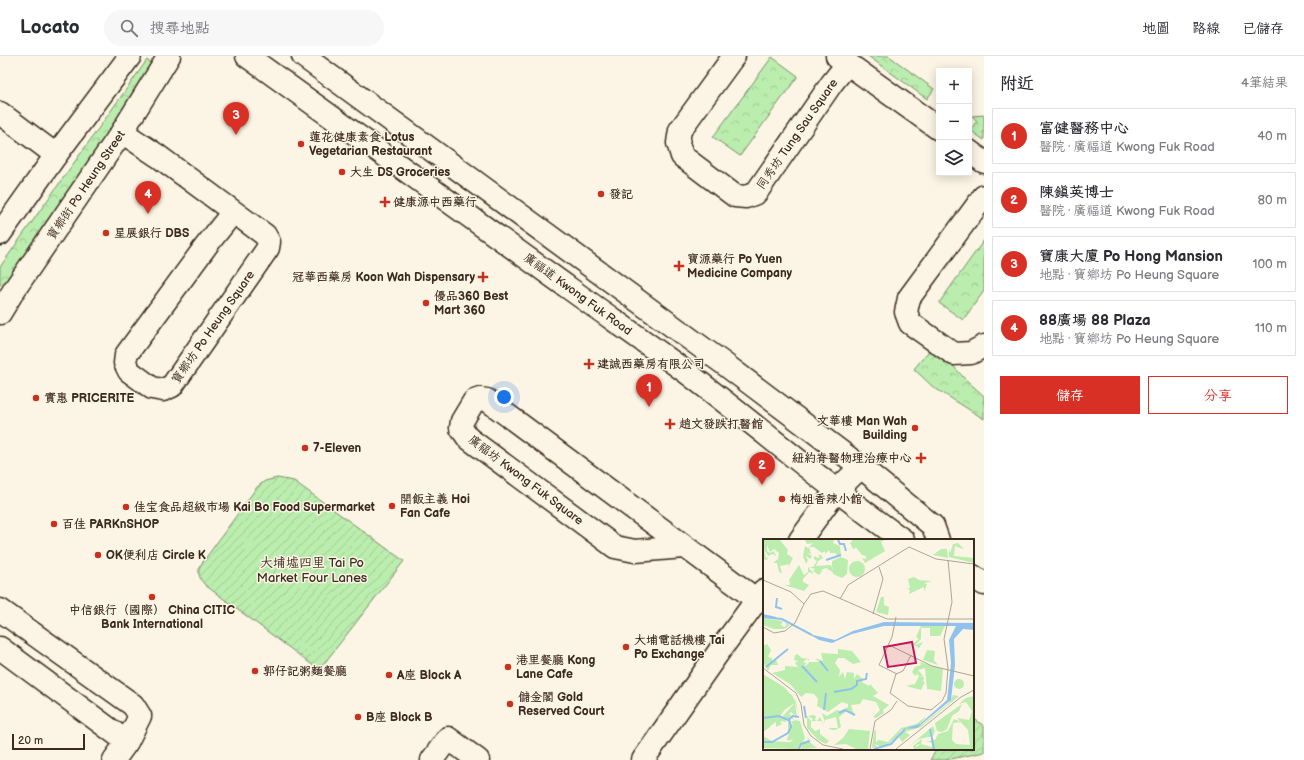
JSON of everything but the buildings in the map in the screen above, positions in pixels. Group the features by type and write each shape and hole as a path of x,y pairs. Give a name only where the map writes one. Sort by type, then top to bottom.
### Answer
{"street":[{"path":"0,234 56,155 130,56"},
{"name":"寶鄉街 Po Heung Street","path":"0,313 7,295 122,132 169,56"},
{"name":"廣福道 Kwong Fuk Road","path":"247,56 453,202 662,354 720,397 836,491 902,539"},
{"path":"303,56 717,359 861,467 933,526 938,539"},
{"name":"同秀坊 Tung Sau Square","path":"734,56 680,130 678,143 682,156 735,196 746,197 756,193 832,83 843,60"},
{"path":"843,60 936,127"},
{"path":"0,113 56,155"},
{"name":"寶鄉坊 Po Heung Square","path":"122,132 158,156 264,235 269,242 268,248 172,386 163,390 152,388 129,371 125,362 126,355 206,246 233,212"},
{"path":"972,153 984,162"},
{"path":"984,196 909,298 906,312 910,323 954,354 971,354 984,346"},
{"name":"廣福坊 Kwong Fuk Square","path":"684,547 635,551 615,547 468,438 461,428 462,422 474,402 480,399 487,400 684,547 760,595"},
{"path":"801,539 836,491 861,467"},
{"path":"974,577 984,584"},
{"path":"643,760 760,595"},
{"path":"0,610 133,705 140,716 127,742 114,760"},
{"path":"0,648 127,742"},
{"path":"432,760 448,738 478,760"}],"green space":[{"path":"868,56 889,56 934,89 927,99"},
{"path":"772,57 798,76 740,156 713,137"},
{"path":"147,60 153,65 75,186 6,281 0,285 0,267"},
{"path":"984,115 984,140 972,131 972,127 977,121 972,116"},
{"path":"984,240 984,291 963,320 939,303"},
{"path":"935,350 947,359 964,378 984,396 984,419 933,387 914,369 928,352"},
{"path":"277,478 294,481 404,561 319,670 205,585 199,574 200,566 257,487 265,481"},
{"path":"974,719 984,726 984,752 946,760 930,760 936,750 974,750"}],"place":[{"name":"寶康大廈 Po Hong Mansion","path":"236,135"},
{"name":"蓮花健康素食 Lotus Vegetarian Restaurant","path":"301,144"},
{"name":"大生 DS Groceries","path":"342,172"},
{"name":"發記","path":"601,194"},
{"name":"健康源中西藥行","path":"385,202"},
{"name":"88廣場 88 Plaza","path":"148,214"},
{"name":"星展銀行 DBS","path":"106,233"},
{"name":"寶源藥行 Po Yuen Medicine Company","path":"679,266"},
{"name":"冠華西藥房 Koon Wah Dispensary","path":"483,277"},
{"name":"優品360 Best Mart 360","path":"426,303"},
{"name":"建誠西藥房有限公司","path":"589,364"},
{"name":"實惠 PRICERITE","path":"36,398"},
{"name":"富健醫務中心","path":"649,407"},
{"name":"趙文發跌打醫館","path":"670,424"},
{"name":"文華樓 Man Wah Building","path":"915,428"},
{"name":"7-Eleven","path":"305,448"},
{"name":"紐約脊醫物理治療中心","path":"921,458"},
{"name":"陳鎮英博士","path":"762,485"},
{"name":"梅姐香辣小館","path":"782,499"},
{"name":"開飯主義 Hoi Fan Cafe","path":"392,506"},
{"name":"佳宝食品超級市場 Kai Bo Food Supermarket","path":"126,507"},
{"name":"百佳 PARKnSHOP","path":"54,524"},
{"name":"OK便利店 Circle K","path":"98,555"},
{"name":"中信銀行（國際） China CITIC Bank International","path":"152,597"},
{"name":"大埔電話機樓 Tai Po Exchange","path":"626,647"},
{"name":"港里餐廳 Kong Lane Cafe","path":"508,667"},
{"name":"郭仔記粥麵餐廳","path":"255,671"},
{"name":"A座 Block A","path":"389,675"},
{"name":"儲金閣 Gold Reserved Court","path":"510,704"},
{"name":"B座 Block B","path":"358,717"}],"district":[{"name":"大埔墟四里 Tai Po Market Four Lanes","path":"312,570"}]}
